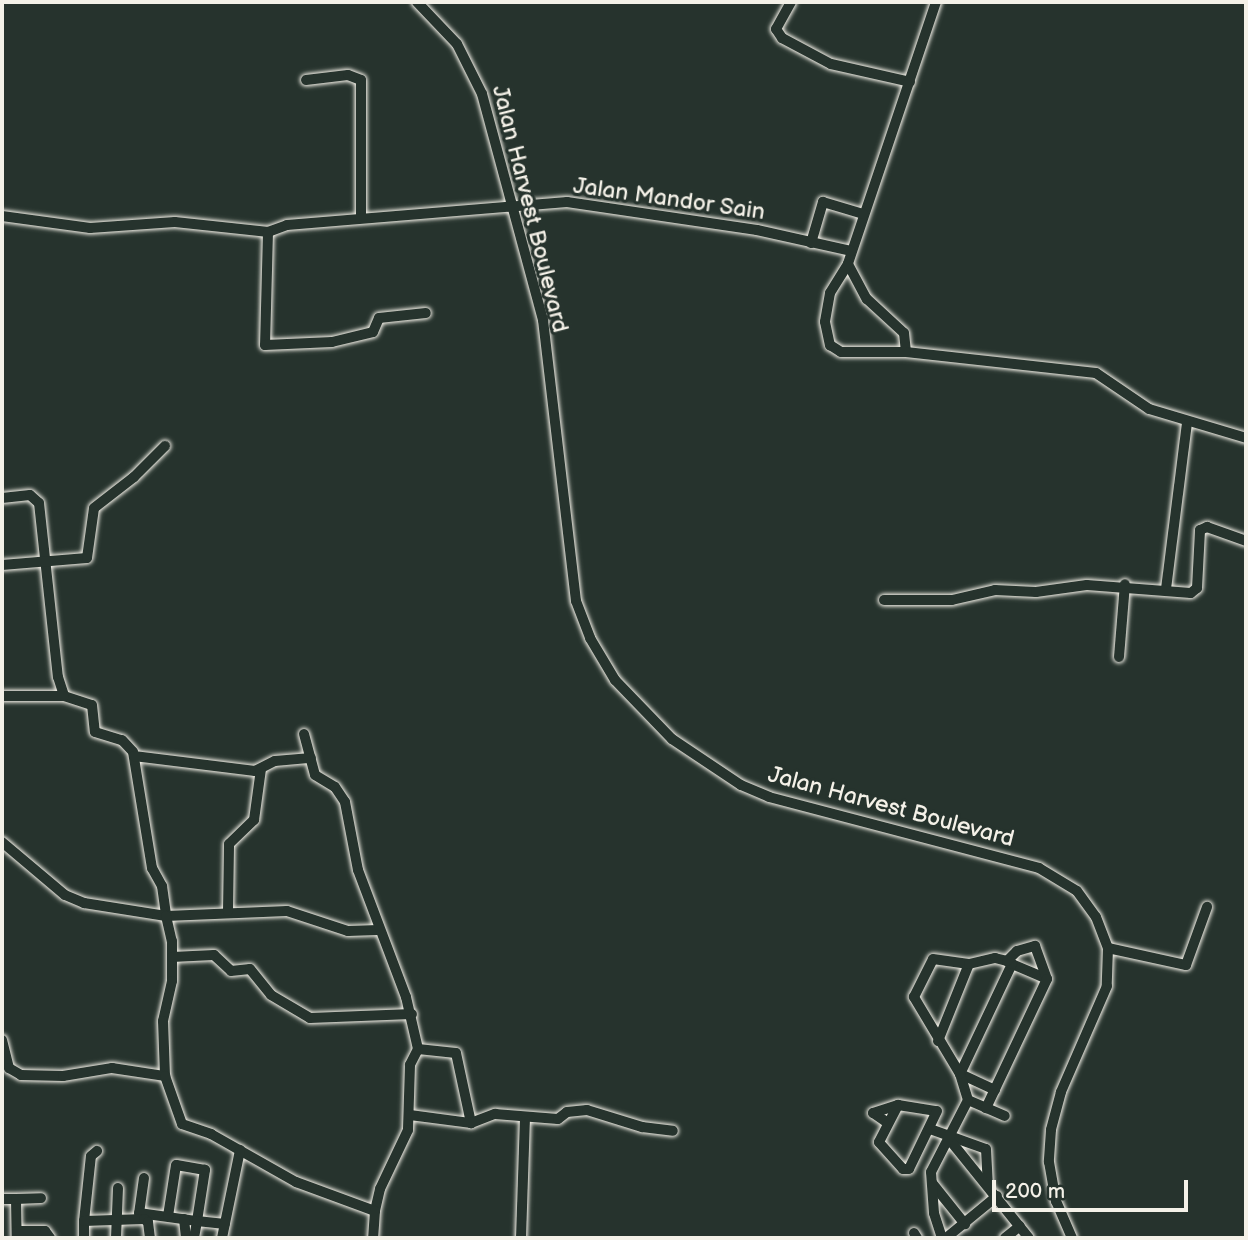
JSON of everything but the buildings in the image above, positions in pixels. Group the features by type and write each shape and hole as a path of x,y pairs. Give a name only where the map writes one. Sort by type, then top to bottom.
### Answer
{"street":[{"name":"Jalan Harvest Boulevard","path":"417,2 453,38 475,75 513,203 542,320 576,601 590,638 615,680 672,739 741,785 769,797 1010,858 1066,882 1088,904 1108,948 1107,986 1061,1092 1051,1130 1049,1162 1056,1201 1072,1238"},
{"path":"791,2 776,29 782,38 831,64 910,82"},
{"path":"936,2 898,127 863,214 848,264 830,293 825,322 830,345 841,352 906,352 1096,373 1129,399 1187,422 1246,438"},
{"path":"306,80 348,75 361,80 361,218"},
{"path":"811,243 823,202 863,214"},
{"name":"Jalan Mandor Sain","path":"2,215 90,228 175,222 268,232 287,225 513,203 604,206 851,251"},
{"path":"268,232 264,345 332,342 373,332 379,318 426,313"},
{"path":"848,264 874,307 904,333 906,352"},
{"path":"1166,589 1187,422"},
{"path":"2,565 43,563 89,556 94,508 134,477 165,446"},
{"path":"2,498 26,495 38,503 43,563 64,696"},
{"path":"884,600 952,600 995,590 1036,592 1125,584 1191,593 1197,587 1202,528 1246,541"},
{"path":"1119,657 1125,584"},
{"path":"2,696 64,696 90,704 94,732 122,740 134,756 152,868 162,886 172,957 163,1021 165,1076 182,1124 240,1150 296,1182 375,1211"},
{"path":"304,734 315,775 335,787 345,802 358,870 378,930 412,1014 418,1049 410,1065 410,1115 375,1211 373,1238"},
{"path":"134,756 261,769 275,761 311,758"},
{"path":"228,911 230,840 243,834 254,820 261,769"},
{"path":"2,842 65,895 84,903 166,916 228,911 298,913 348,932 378,930"},
{"path":"1108,948 1186,965 1207,907"},
{"path":"960,1074 1009,962 1017,951 1035,946 1047,979 986,1108"},
{"path":"172,957 214,955 231,971 250,969 271,995 310,1018 412,1014"},
{"path":"1005,1116 968,1100 960,1074 914,997 933,959 969,964 995,958 1047,979"},
{"path":"938,1041 969,964"},
{"path":"2,1040 9,1068 21,1075 63,1076 112,1068 165,1076"},
{"path":"418,1049 456,1053 471,1124"},
{"path":"960,1074 995,1090"},
{"path":"898,1105 880,1144 903,1169 910,1168 968,1100"},
{"path":"888,1123 873,1113 898,1105 937,1111 939,1134 931,1182 944,1238 997,1196"},
{"path":"410,1115 471,1124 495,1114 525,1119 558,1119 567,1112 587,1110 642,1127 673,1131"},
{"path":"521,1238 525,1119"},
{"path":"939,1134 988,1152 988,1184"},
{"path":"939,1134 988,1184 1029,1238"},
{"path":"222,1238 240,1150"},
{"path":"84,1238 91,1156 97,1151"},
{"path":"168,1216 176,1165 205,1170 194,1238"},
{"path":"144,1178 139,1213 225,1224"},
{"path":"931,1182 965,1224"},
{"path":"116,1238 118,1188"},
{"path":"3,1199 41,1198"},
{"path":"16,1199 17,1235 45,1231 50,1238"},
{"path":"184,1219 186,1238"},
{"path":"84,1221 147,1220 150,1238"},
{"path":"1004,1238 1020,1226"}]}
